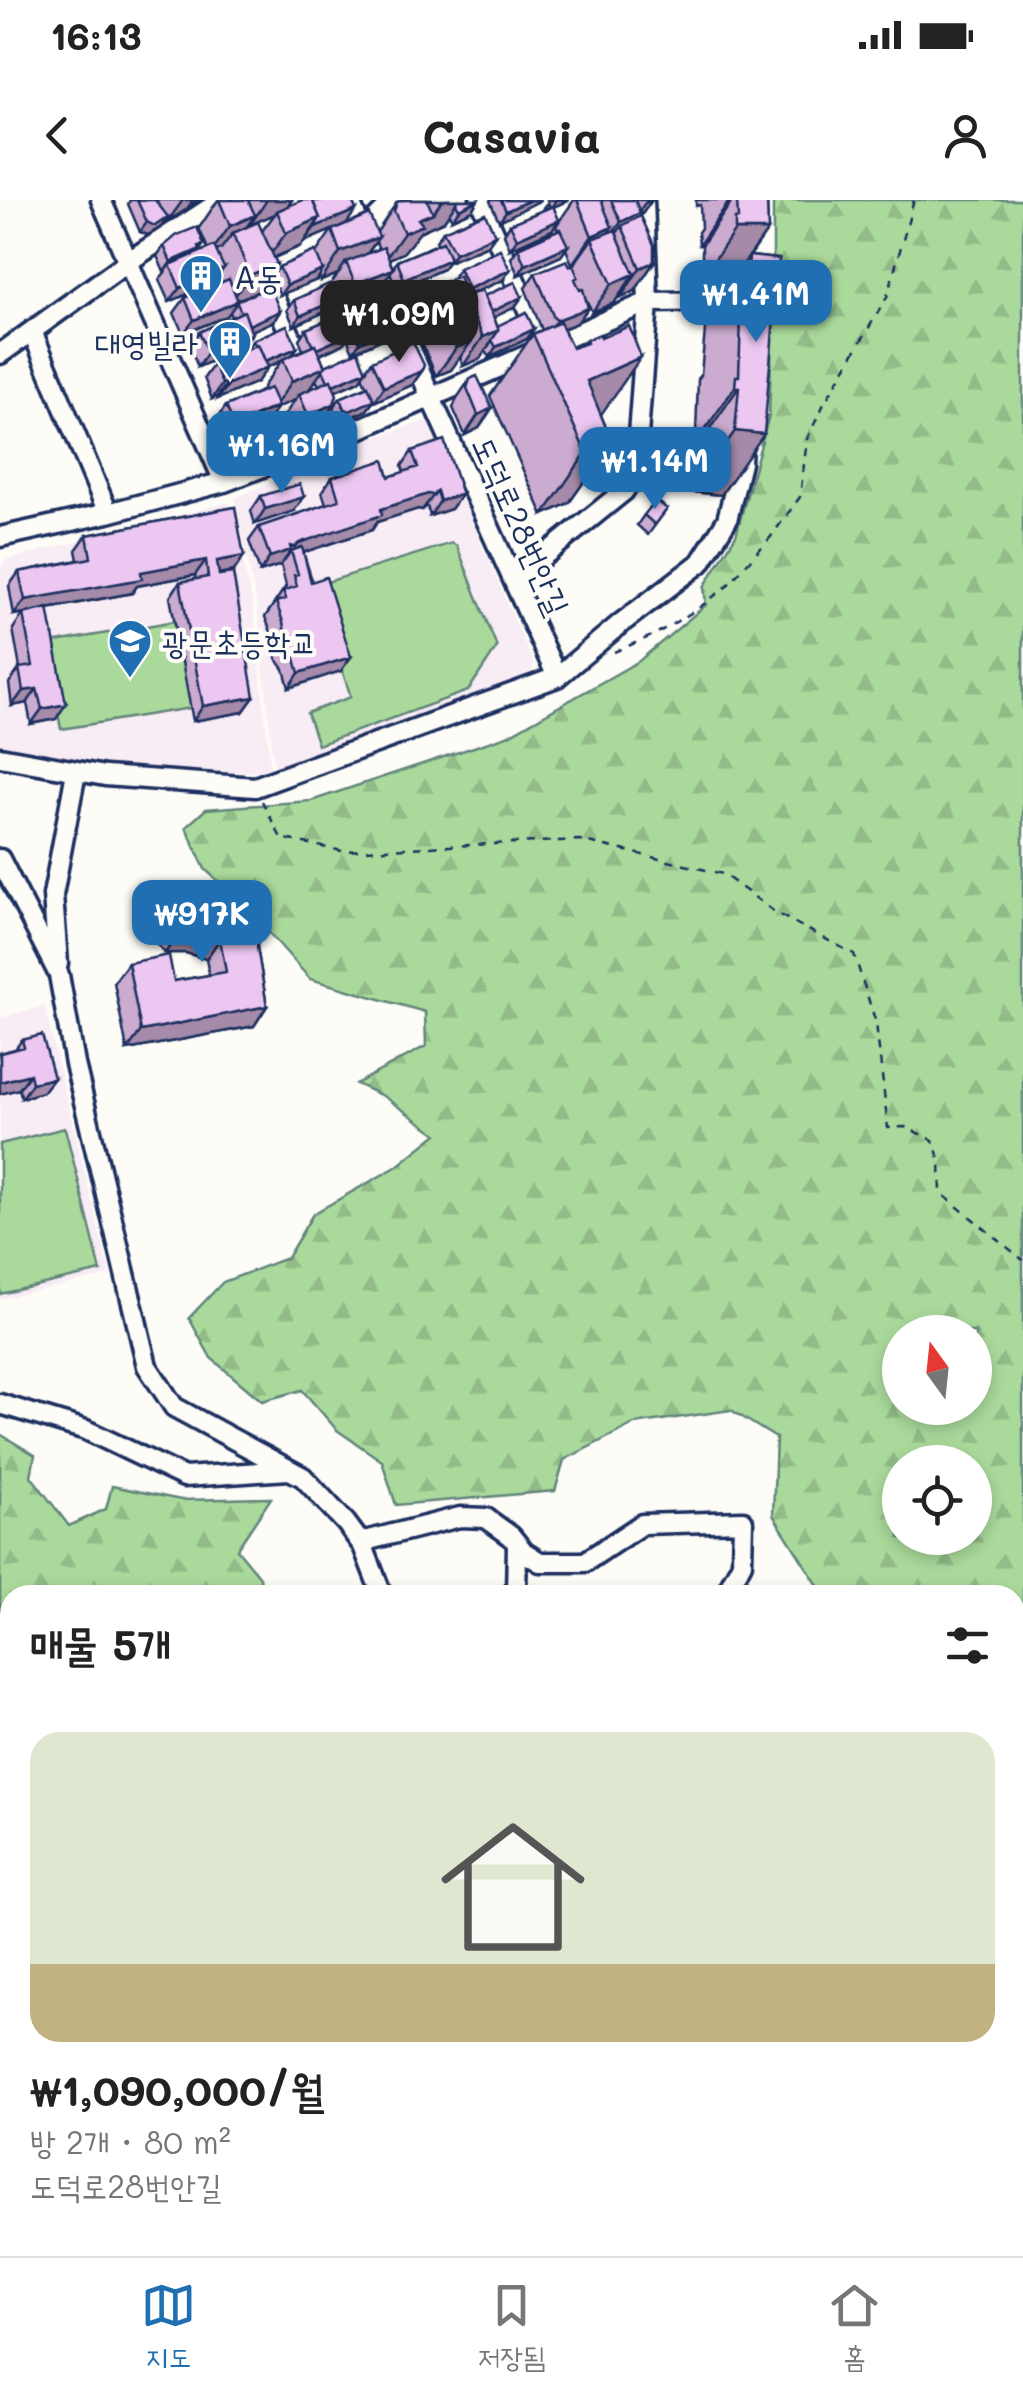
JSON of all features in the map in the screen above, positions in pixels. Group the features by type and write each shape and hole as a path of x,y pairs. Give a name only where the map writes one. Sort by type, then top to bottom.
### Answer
{"street":[{"path":"101,200 224,482"},
{"path":"0,354 222,200"},
{"name":"도덕로28번안길","path":"349,200 431,398 558,677"},
{"path":"363,232 395,200"},
{"path":"480,200 545,349"},
{"path":"553,213 584,200"},
{"path":"515,580 624,491 635,475 648,302 644,200"},
{"path":"254,251 314,388"},
{"path":"0,537 224,482 332,431 431,398 648,302 752,302"},
{"path":"32,331 108,513"},
{"path":"3,762 106,776 255,787 558,677 700,563 727,520 741,464 744,427"},
{"path":"76,772 53,895 59,976 75,1064 147,1366 174,1407 303,1478 361,1542 378,1585"},
{"path":"0,859 59,976"},
{"path":"0,1404 86,1430 184,1477 289,1470"},
{"path":"361,1542 460,1517 486,1518 540,1562 584,1562 642,1524 742,1521 742,1563 730,1585"},
{"path":"516,1585 517,1544"}],"path":[{"path":"606,656 654,635 726,587 800,497 808,439 824,404 887,297 914,200"},
{"path":"255,787 281,838 342,850 580,840 723,874 776,913 854,954 876,1022 888,1128 905,1127 933,1140 940,1161 940,1193 1023,1260"}],"shaded area":[{"path":"428,420 534,665 530,677 307,766 275,774 257,606 235,498 367,440"},
{"name":"광문초등학교","path":"229,502 253,606 271,771 104,769 0,751 0,568 7,560"},
{"path":"44,1006 110,1275 0,1299 0,1018"}],"green space":[{"path":"773,200 1023,200 1023,1585 818,1585 773,1515 776,1438 731,1410 634,1424 564,1460 555,1491 396,1505 382,1461 337,1430 302,1390 262,1401 211,1358 189,1318 223,1282 287,1258 313,1214 396,1167 437,1134 383,1096 356,1084 426,1046 425,1012 310,979 247,908 205,869 186,827 206,809 311,801 507,736 639,661 706,605 704,587 736,535 769,415"},
{"path":"452,543 457,546 497,647 468,691 318,745 307,713 351,697 314,586"},
{"path":"175,621 191,708 61,729 45,644"},
{"path":"65,1128 101,1271 0,1294 0,1144"},
{"path":"0,1434 35,1455 31,1476 69,1526 106,1509 112,1486 181,1500 271,1498 237,1549 260,1577 261,1585 0,1585"}],"building":[{"path":"137,200 155,200 168,217 155,226 147,222"},
{"path":"219,200 248,200 255,215 230,226"},
{"path":"312,200 320,218 286,233 277,211"},
{"path":"352,200 356,210 315,227 320,218 313,201"},
{"path":"427,200 433,213 418,219 423,225 404,233 394,211 397,202"},
{"path":"458,200 478,200 459,209"},
{"path":"501,200 530,200 506,211"},
{"path":"577,200 601,200 612,227 592,236"},
{"path":"611,200 635,200 640,213 621,222"},
{"path":"737,200 767,200 768,230 735,230"},
{"path":"553,206 559,220 517,239 510,224"},
{"path":"485,213 495,235 455,253 443,231"},
{"path":"369,214 379,237 340,252 332,230"},
{"path":"641,216 654,245 654,262 640,268 622,226"},
{"path":"258,222 277,264 250,275 233,233"},
{"path":"197,227 204,244 171,262 164,246 177,235"},
{"path":"560,229 568,246 525,265 518,248"},
{"path":"615,230 634,274 612,284 592,239"},
{"path":"443,242 450,259 404,279 397,261"},
{"path":"214,246 224,268 180,288 170,265"},
{"path":"384,247 393,269 355,284 346,262"},
{"path":"500,249 510,270 468,289 459,268"},
{"path":"315,251 323,270 287,285 279,267"},
{"path":"749,256 779,259 764,434 735,431 739,387 735,387"},
{"path":"567,260 573,265 588,308 557,320 535,273"},
{"path":"459,276 466,294 428,309 421,291"},
{"path":"229,279 238,301 194,320 185,298"},
{"path":"515,282 522,297 491,312 484,296"},
{"path":"329,284 336,300 300,316 294,300"},
{"path":"270,287 280,311 249,325 236,301"},
{"path":"482,290 499,330 483,337 465,297"},
{"path":"391,302 401,324 360,342 350,320"},
{"path":"454,302 471,342 456,348 439,308"},
{"path":"244,311 252,334 208,352 199,332"},
{"path":"526,312 534,329 496,347 492,340 499,330 497,326"},
{"path":"342,314 350,334 317,349 313,346 306,329"},
{"path":"560,322 572,348 629,326 641,357 587,381 612,442 586,453 533,334"},
{"path":"287,325 297,348 265,361 253,340"},
{"path":"413,342 424,365 422,371 384,387 372,361"},
{"path":"258,344 268,367 222,384 214,364"},
{"path":"315,345 325,367 292,381 283,359"},
{"path":"358,351 366,371 333,385 328,381 325,366"},
{"path":"477,376 492,408 478,415 467,388 470,379"},
{"path":"331,380 337,395 334,404 308,415 299,394"},
{"path":"368,386 374,400 350,411 344,409 340,398"},
{"path":"270,388 278,406 234,425 226,406"},
{"path":"281,419 289,437 251,451 245,435"},
{"path":"444,440 462,494 440,501 437,491 381,509 382,515 290,546 291,550 270,557 259,527 339,500 332,477 384,460 389,477 418,467 412,451"},
{"path":"300,484 304,497 265,509 261,496"},
{"path":"656,500 667,509 655,525 644,515"},
{"path":"235,507 244,556 217,561 219,575 233,573 254,697 203,706 180,582 208,577 206,560 141,572 142,579 25,600 19,572 91,558 87,535"},
{"path":"302,547 311,582 326,577 351,657 299,673 276,602 286,599 283,591 297,586 294,575 298,574 291,551"},
{"path":"48,608 66,704 42,709 37,689 23,691 19,668 33,666 23,614"},
{"path":"186,885 199,887 209,897 263,912 257,947 267,1006 141,1031 128,963 169,955 174,981 226,972 220,939 179,933 167,921 164,911 168,899"},
{"path":"42,1035 54,1078 32,1083 30,1074 0,1082 0,1053 24,1047 22,1040"}],"place":[{"name":"A동","path":"201,314"},
{"name":"대영빌라","path":"230,380"},
{"name":"광문초등학교","path":"130,679"}]}
